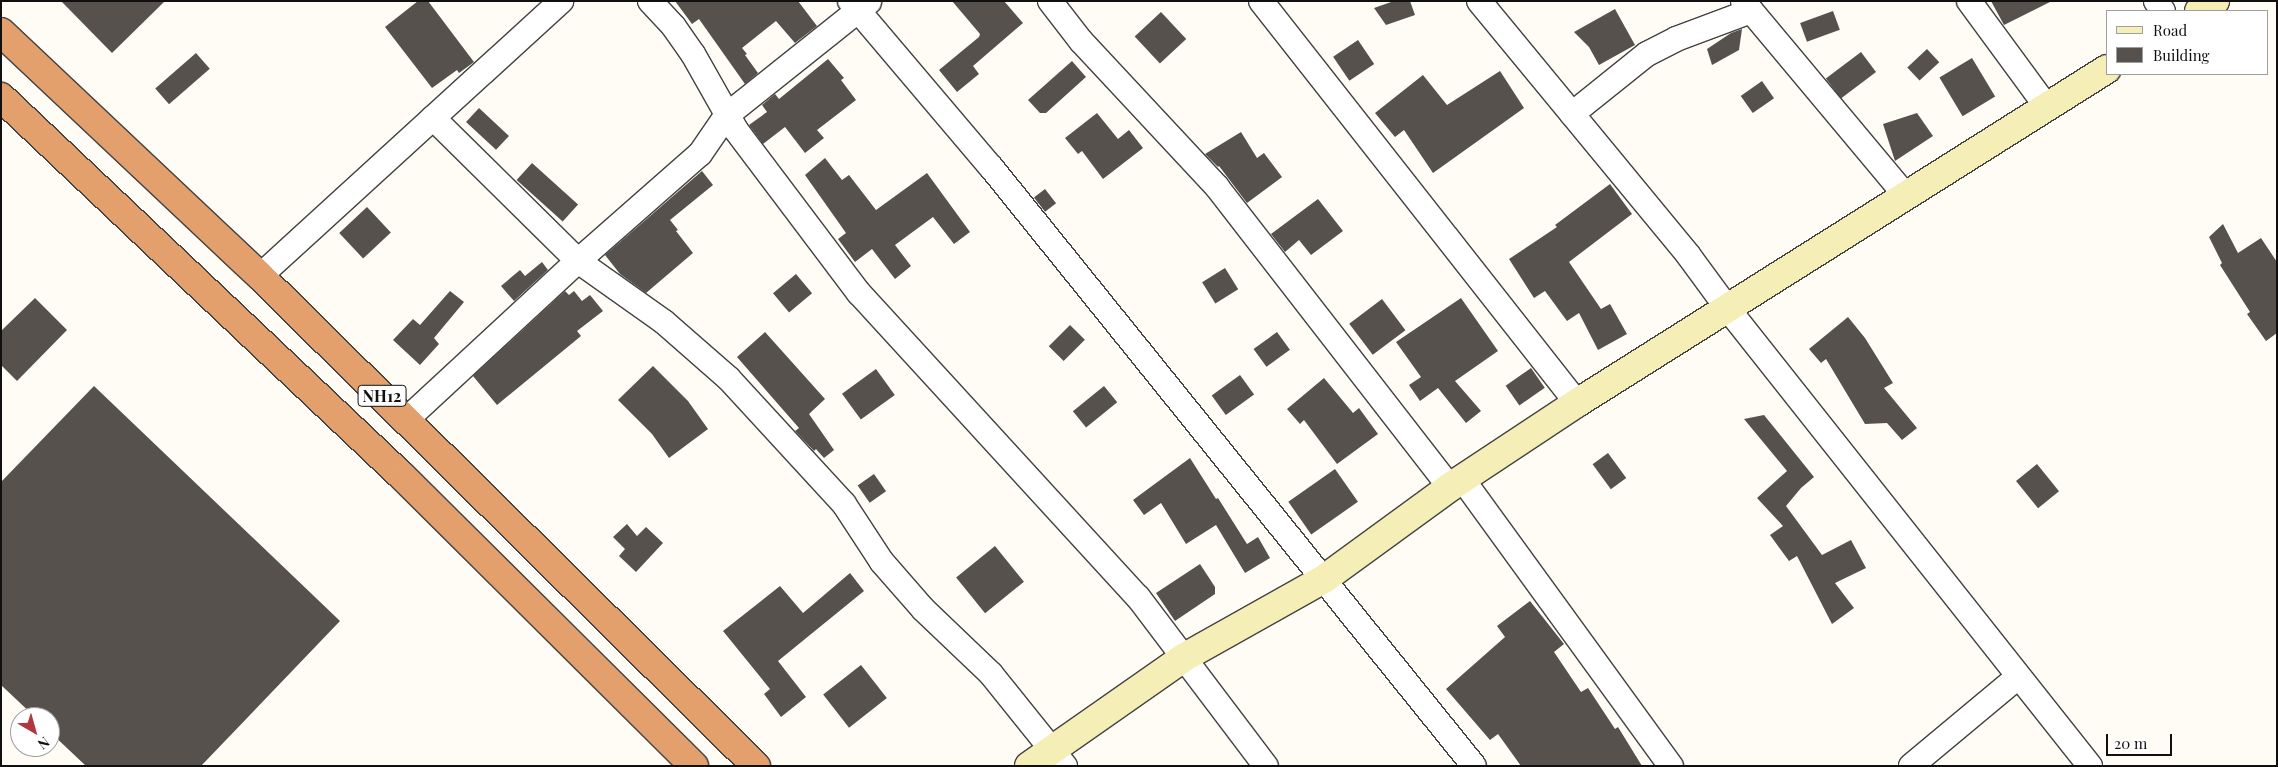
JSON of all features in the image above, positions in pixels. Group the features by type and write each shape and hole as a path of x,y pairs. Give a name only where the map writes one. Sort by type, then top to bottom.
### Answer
{"highway":[{"name":"NH12","path":"1,32 260,276 756,766"},
{"name":"NH12","path":"1,97 403,477 694,766"}],"street":[{"path":"260,276 561,1"},
{"path":"650,1 674,27 692,54 726,116 859,293 1138,597 1266,766"},
{"path":"1050,1 1081,40 1217,187 1456,483 1670,766"},
{"path":"1261,1 1577,403"},
{"path":"1479,1 1689,256 1728,309 2090,766"},
{"path":"1969,1 2048,107"},
{"path":"2201,10 2215,1"},
{"path":"406,420 578,261 700,154 726,116 859,5 1474,766"},
{"path":"1572,114 1647,54 1747,6 1906,196"},
{"path":"1029,766 1059,757 1183,658 1324,579 1456,483 1577,403 2106,71"},
{"path":"433,118 578,261 664,322 729,379 844,504 882,562 923,609 991,674 1059,757"},
{"path":"1911,766 2018,677"}],"building":[{"path":"61,1 165,1 112,53"},
{"path":"418,1 428,1 474,62 459,73 457,70 432,88 385,27"},
{"path":"675,1 798,1 817,26 795,43 776,21 742,48 758,73 745,84 699,19 692,24"},
{"path":"952,1 1004,1 1023,23 973,66 979,74 957,92 939,70 979,37 980,34"},
{"path":"1394,1 1410,1 1415,15 1386,25 1374,8"},
{"path":"1991,1 2052,1 2004,25"},
{"path":"1615,9 1635,45 1599,65 1589,47 1574,32"},
{"path":"1833,11 1840,30 1807,42 1800,23"},
{"path":"1161,12 1186,39 1160,64 1135,37"},
{"path":"1742,29 1739,50 1712,65 1707,49 1731,33"},
{"path":"1358,40 1374,64 1349,81 1333,57"},
{"path":"1927,49 1939,62 1920,81 1907,67"},
{"path":"1861,52 1876,72 1841,98 1826,78"},
{"path":"196,53 210,69 169,104 155,88"},
{"path":"1972,58 1995,97 1963,116 1939,78"},
{"path":"828,59 844,78 841,80 856,100 817,130 824,138 805,153 785,127 763,144 749,125 767,112 762,105 775,94 779,99"},
{"path":"1072,61 1086,77 1046,113 1040,113 1028,100"},
{"path":"1500,71 1524,108 1433,173 1404,130 1395,137 1375,113 1423,75 1447,105"},
{"path":"1762,81 1774,98 1753,113 1741,96"},
{"path":"479,108 509,136 496,150 466,122"},
{"path":"1097,113 1118,139 1129,130 1143,148 1103,179 1082,151 1078,154 1065,138"},
{"path":"1917,113 1933,136 1895,161 1883,124"},
{"path":"1241,132 1257,158 1264,153 1282,177 1247,203 1219,166 1205,154"},
{"path":"825,158 842,180 849,175 876,210 927,173 970,232 954,244 933,217 895,245 911,266 895,279 872,249 855,262 838,239 846,233 805,175"},
{"path":"532,163 578,204 563,222 517,180"},
{"path":"702,171 713,185 670,220 693,253 646,293 620,274 605,255"},
{"path":"1610,184 1632,214 1569,262 1601,309 1610,304 1627,334 1598,350 1579,313 1567,321 1545,291 1534,298 1509,259 1557,227 1555,225"},
{"path":"1045,189 1056,203 1045,212 1034,198"},
{"path":"1318,199 1343,231 1311,255 1299,240 1285,252 1271,234"},
{"path":"367,207 391,233 363,259 339,233"},
{"path":"2223,224 2238,253 2261,238 2277,262 2277,333 2266,341 2247,314 2250,312 2220,265 2222,263 2209,237"},
{"path":"542,262 548,270 514,301 501,286 520,270 525,276"},
{"path":"1225,268 1238,289 1215,304 1202,282"},
{"path":"796,274 812,293 789,312 773,293"},
{"path":"450,291 464,302 434,338 439,344 420,365 393,340 413,319 420,325"},
{"path":"565,291 569,295 574,291 582,301 590,295 603,311 577,331 581,336 497,405 473,376"},
{"path":"35,298 67,330 17,381 1,365 1,331"},
{"path":"1461,298 1498,351 1455,381 1481,411 1466,423 1438,388 1420,401 1409,385 1421,377 1396,342"},
{"path":"1382,299 1405,330 1373,355 1349,324"},
{"path":"1848,317 1865,338 1893,383 1884,388 1917,428 1902,440 1887,423 1865,424 1826,359 1821,363 1809,349"},
{"path":"1070,325 1085,340 1064,361 1049,346"},
{"path":"765,332 825,399 809,414 834,450 824,458 816,449 814,451 795,431 799,428 737,357"},
{"path":"1277,332 1290,350 1266,367 1254,349"},
{"path":"653,366 688,401 708,429 669,458 652,434 618,400"},
{"path":"1531,368 1545,388 1519,405 1506,386"},
{"path":"876,369 895,395 861,420 842,394"},
{"path":"1240,375 1254,394 1226,415 1212,396"},
{"path":"1324,378 1353,413 1359,408 1378,434 1337,464 1304,420 1300,424 1287,409"},
{"path":"94,386 340,621 201,766 86,766 60,741 60,707 24,707 1,685 1,482"},
{"path":"1104,386 1117,402 1086,427 1073,411"},
{"path":"1764,415 1814,477 1801,488 1786,506 1822,555 1851,540 1866,568 1835,583 1854,608 1832,624 1797,556 1789,561 1770,535 1783,526 1757,498 1787,471 1744,419"},
{"path":"1608,453 1626,478 1611,489 1593,464"},
{"path":"1190,458 1247,544 1258,537 1270,558 1245,573 1216,525 1186,544 1161,503 1144,515 1133,500"},
{"path":"2037,464 2059,491 2038,508 2016,481"},
{"path":"1335,469 1358,502 1311,534 1288,502"},
{"path":"874,474 886,491 870,503 858,485"},
{"path":"627,524 637,536 646,527 663,543 636,572 619,556 625,549 613,537"},
{"path":"995,546 1024,582 985,613 956,577"},
{"path":"1200,564 1215,587 1215,594 1175,621 1156,593"},
{"path":"850,573 864,591 778,661 806,697 781,717 764,694 770,689 723,631 780,586 803,613"},
{"path":"1530,601 1564,644 1554,652 1581,692 1588,688 1615,729 1618,727 1642,766 1521,766 1498,734 1490,740 1446,689 1505,637 1497,626"},
{"path":"861,665 887,698 849,728 823,695"}]}
